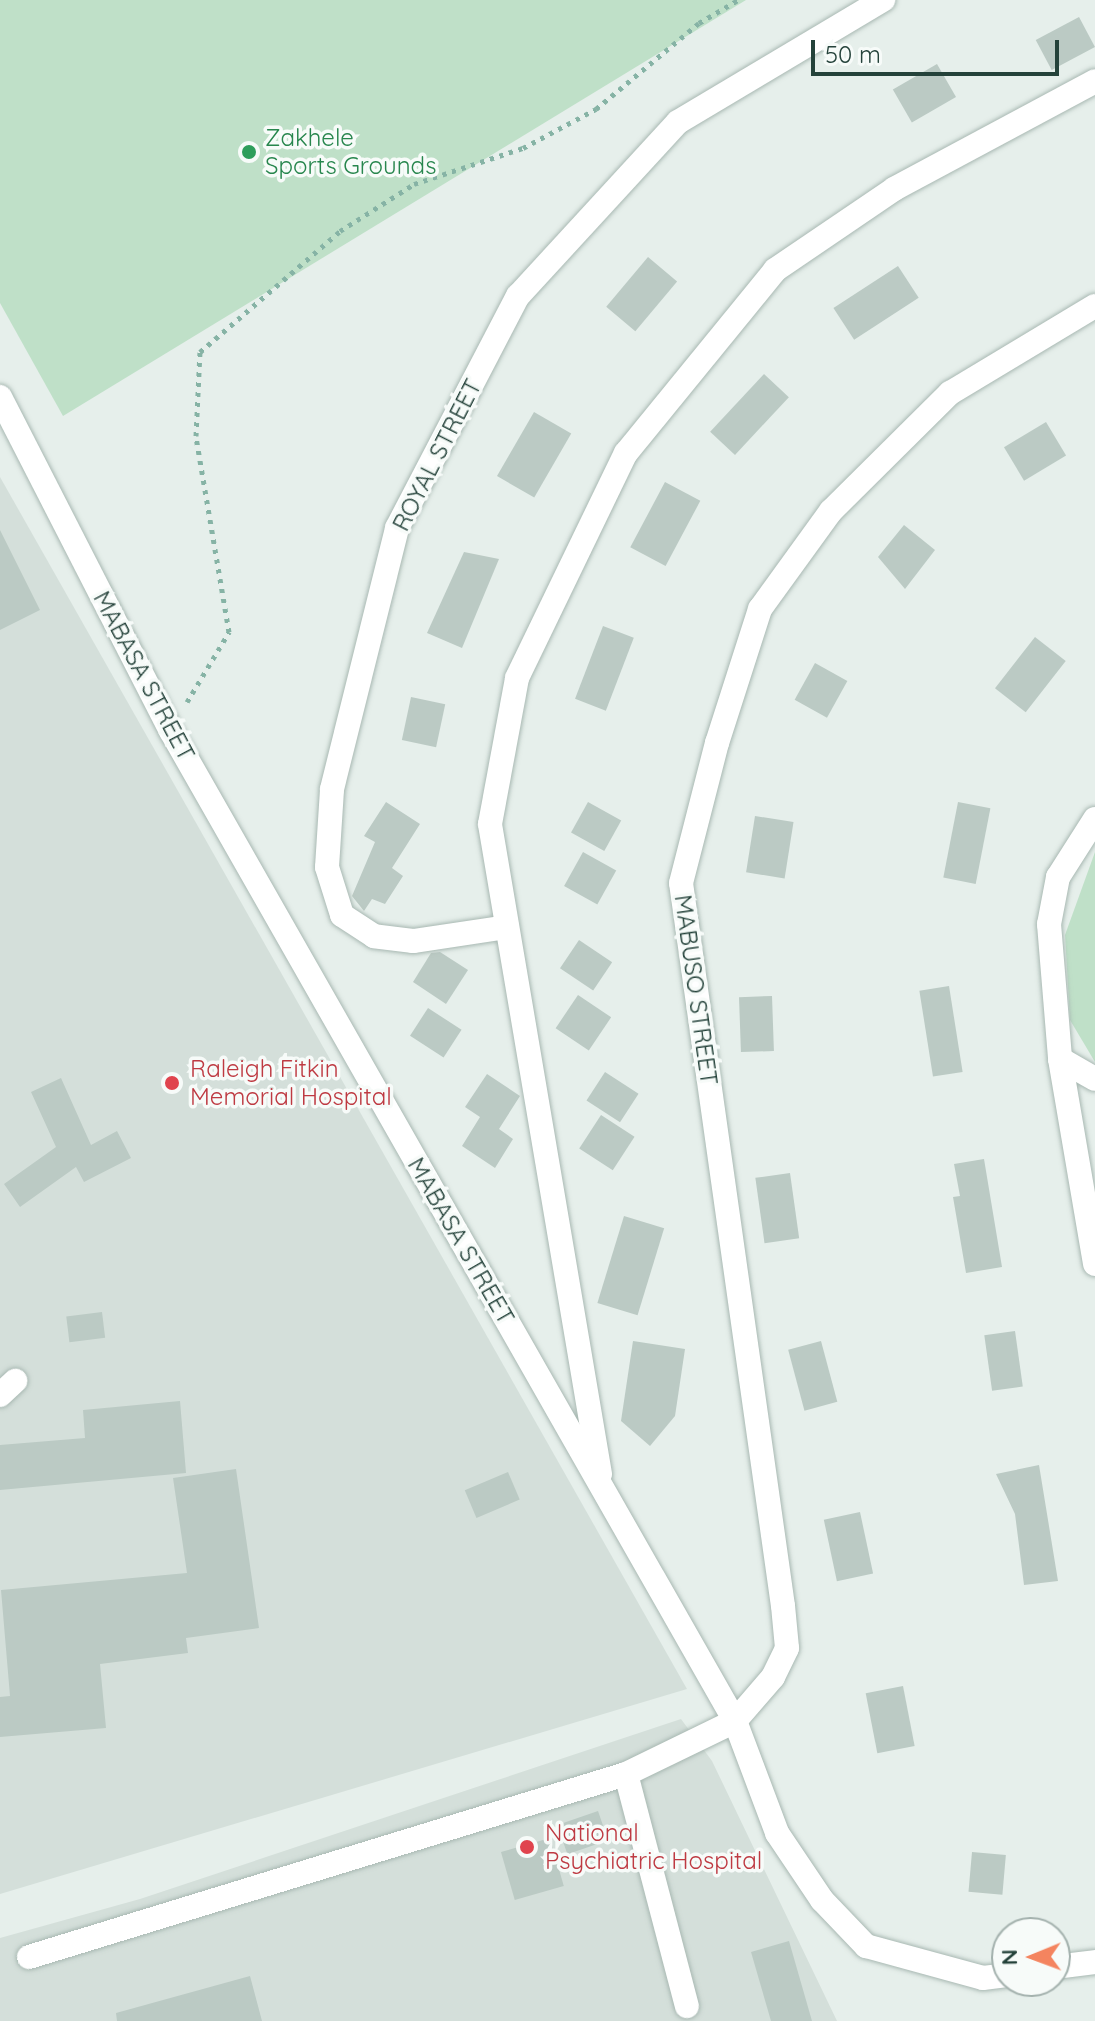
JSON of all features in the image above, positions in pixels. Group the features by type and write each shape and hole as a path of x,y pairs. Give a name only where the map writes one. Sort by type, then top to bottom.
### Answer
{"street":[{"name":"ROYAL STREET","path":"507,927 413,941 374,936 342,915 327,867 332,789 397,528 528,284 678,122 883,0"},
{"path":"603,1489 490,824 517,678 626,453 775,270 894,189 1095,81"},
{"name":"MABUSO STREET","path":"735,1721 773,1677 787,1648 681,883 717,743 760,609 768,597 831,511 950,393 1095,306"},
{"name":"MABASA STREET","path":"0,397 171,731 735,1721 777,1833 822,1900 866,1946 983,1978 991,1977"},
{"path":"1095,819 1058,877 1049,924 1060,1059 1095,1264"},
{"path":"1060,1059 1095,1079"},
{"path":"29,1957 626,1774 735,1721"},
{"path":"626,1774 687,2006"},
{"path":"1071,1965 1095,1962"}],"path":[{"path":"171,731 229,632 196,436 200,352 340,231 414,184 523,148 596,109 699,23 738,0"}],"shaded area":[{"name":"Raleigh Fitkin Memorial Hospital","path":"0,477 687,1689 0,1894"},
{"name":"National Psychiatric Hospital","path":"681,1719 712,1761 837,2021 0,2021 0,1938 140,1899"}],"green space":[{"name":"Zakhele Sports Grounds","path":"0,0 746,0 63,416 0,303"},
{"path":"1095,852 1095,1062 1070,1020 1065,935"}],"building":[{"path":"1079,17 1095,47 1052,70 1036,40"},
{"path":"937,64 956,97 912,122 893,90"},
{"path":"648,257 677,281 635,331 606,307"},
{"path":"898,266 919,298 854,340 833,308"},
{"path":"764,374 789,397 735,455 710,432"},
{"path":"534,412 571,433 534,498 497,476"},
{"path":"1046,422 1066,455 1024,481 1004,447"},
{"path":"665,482 700,501 666,566 630,547"},
{"path":"904,525 935,550 905,589 878,557"},
{"path":"0,530 40,610 0,630"},
{"path":"464,552 499,559 462,648 427,633"},
{"path":"603,626 634,638 606,711 575,699"},
{"path":"1035,637 1066,661 1026,712 995,688"},
{"path":"815,663 847,681 827,718 795,700"},
{"path":"411,697 445,704 436,747 402,740"},
{"path":"386,802 420,824 392,868 403,876 385,904 372,899 364,911 352,896 375,842 364,836"},
{"path":"588,802 621,820 604,851 571,833"},
{"path":"958,802 990,808 976,884 943,878"},
{"path":"755,816 794,822 785,878 746,872"},
{"path":"583,852 616,870 597,905 564,886"},
{"path":"579,940 612,962 593,991 560,968"},
{"path":"440,952 468,970 446,1004 413,982 431,953"},
{"path":"949,986 963,1072 933,1077 919,991"},
{"path":"578,995 611,1017 589,1051 556,1028"},
{"path":"772,996 774,1051 741,1052 739,997"},
{"path":"428,1008 462,1030 444,1057 410,1036"},
{"path":"605,1072 639,1094 620,1122 586,1101"},
{"path":"487,1074 520,1096 499,1129 513,1139 495,1168 462,1146 480,1117 465,1107"},
{"path":"61,1078 91,1145 117,1131 131,1158 84,1182 76,1167 20,1207 4,1184 56,1147 31,1092"},
{"path":"601,1115 635,1137 613,1170 579,1149"},
{"path":"984,1159 1002,1267 966,1273 953,1197 960,1196 954,1164"},
{"path":"790,1173 799,1238 765,1243 755,1178"},
{"path":"624,1216 664,1228 638,1315 597,1303"},
{"path":"102,1312 105,1338 69,1342 66,1316"},
{"path":"1015,1331 1023,1386 992,1391 984,1335"},
{"path":"633,1341 685,1349 675,1416 650,1446 621,1421"},
{"path":"821,1341 837,1402 804,1411 788,1350"},
{"path":"180,1401 186,1473 0,1490 0,1445 85,1438 83,1410"},
{"path":"1039,1465 1058,1581 1024,1585 1015,1514 996,1474"},
{"path":"236,1469 259,1628 186,1638 188,1653 100,1664 106,1728 0,1737 0,1697 10,1696 1,1590 187,1573 173,1478"},
{"path":"508,1472 520,1500 476,1518 465,1490"},
{"path":"860,1512 873,1574 837,1581 824,1520"},
{"path":"903,1686 915,1746 877,1753 866,1693"},
{"path":"598,1811 608,1840 567,1854 557,1825"},
{"path":"550,1838 564,1886 515,1900 501,1852"},
{"path":"972,1852 1006,1855 1002,1895 969,1892"},
{"path":"789,1941 812,2021 771,2021 751,1952"},
{"path":"250,1976 262,2021 117,2021 116,2013"}],"place":[{"name":"Zakhele Sports Grounds","path":"249,152"},
{"name":"Raleigh Fitkin Memorial Hospital","path":"172,1083"},
{"name":"National Psychiatric Hospital","path":"527,1847"}]}
